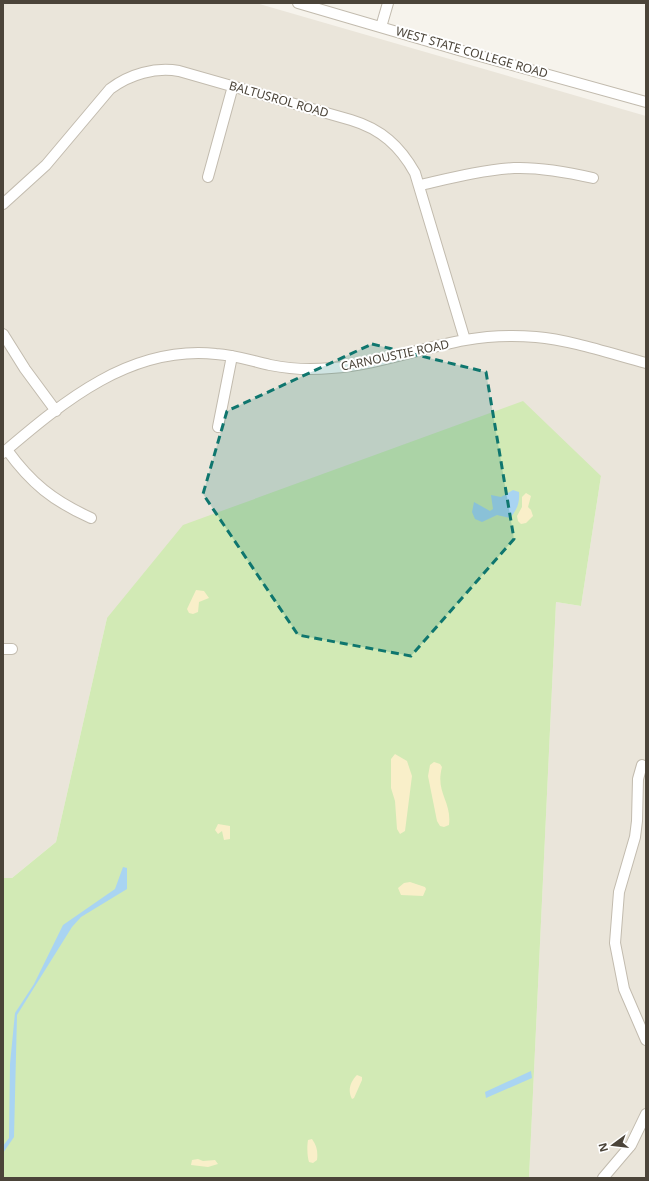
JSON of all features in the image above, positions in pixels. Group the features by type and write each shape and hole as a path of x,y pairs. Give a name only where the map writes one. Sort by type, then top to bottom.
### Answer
{"street":[{"name":"WEST STATE COLLEGE ROAD","path":"298,3 320,6 462,51 646,102"},
{"path":"381,26 388,3"},
{"name":"BALTUSROL ROAD","path":"3,204 46,165 104,95 124,80 140,74 169,69 351,120 377,130 398,148 408,160 420,185 465,340"},
{"path":"208,177 233,86"},
{"path":"420,185 468,174 515,168 549,170 593,178"},
{"path":"3,334 25,369 56,411"},
{"name":"CARNOUSTIE ROAD","path":"5,451 56,411 98,382 132,365 175,355 215,353 272,365 310,369 331,368 372,362 465,340 498,337 538,337 646,363"},
{"path":"218,427 232,356"},
{"path":"5,451 36,485 70,508 91,518"},
{"path":"642,764 638,779 635,837 619,892 615,943 624,989 646,1040"},
{"path":"603,1178 631,1145 646,1114"}],"highlighted area":[{"path":"372,344 486,372 514,539 411,656 298,635 203,494 227,411"}],"shaded area":[{"path":"3,3 256,3 646,116 646,1178 529,1178 556,602 581,606 601,476 107,618 56,842 12,878 3,878"}],"green space":[{"path":"523,401 601,476 581,606 556,602 529,1178 3,1178 3,878 12,878 56,842 107,618 183,525"}],"sand":[{"path":"526,493 531,496 528,507 533,516 526,523 521,524 518,521 517,516 522,507 522,497"},
{"path":"196,590 204,591 209,598 199,602 198,612 193,614 189,613 187,609"},
{"path":"395,754 407,761 412,776 405,831 400,834 397,829 395,801 391,788 391,759"},
{"path":"434,762 440,764 442,767 440,776 441,784 449,817 449,825 444,827 440,826 437,821 428,776 430,765"},
{"path":"218,824 230,826 230,839 224,840 222,831 218,834 215,830"},
{"path":"410,882 425,887 426,889 423,896 401,895 398,888 404,883"},
{"path":"357,1075 362,1077 362,1080 354,1098 352,1099 350,1086"},
{"path":"312,1139 316,1147 317,1154 317,1160 313,1163 309,1162 307,1151 308,1140"},
{"path":"198,1159 203,1161 215,1160 218,1164 208,1167 191,1165 192,1160"}],"water":[{"path":"513,490 519,492 519,499 516,509 510,518 497,515 482,522 475,519 472,512 474,502 490,511 493,509 491,495 501,497"},
{"path":"123,867 127,868 127,889 81,917 72,927 17,1015 14,1137 3,1153 3,1146 9,1138 10,1064 15,1013 34,984 63,925 115,889"},
{"path":"531,1071 532,1078 486,1098 485,1092"}]}
